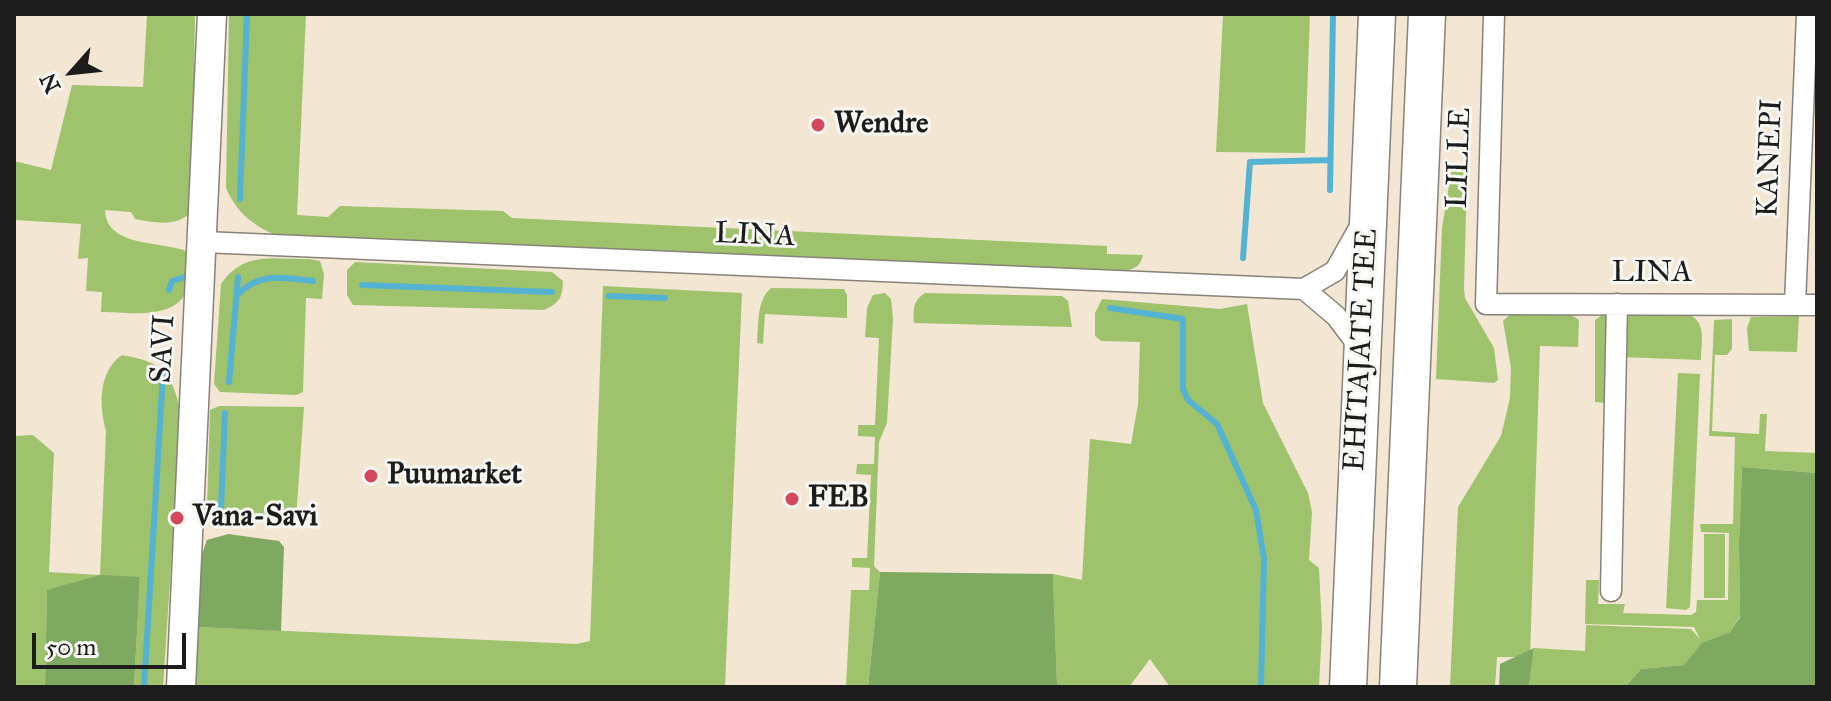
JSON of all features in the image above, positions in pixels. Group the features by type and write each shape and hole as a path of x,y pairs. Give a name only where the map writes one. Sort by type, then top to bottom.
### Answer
{"highway":[{"name":"EHITAJATE TEE","path":"1348,687 1377,14"},
{"name":"EHITAJATE TEE","path":"1398,687 1427,14"}],"street":[{"name":"SAVI","path":"181,687 212,14"},
{"name":"LILLE","path":"1486,304 1494,14"},
{"name":"KANEPI","path":"1795,304 1807,14"},
{"path":"1362,350 1336,316 1304,289 1335,271 1368,211"},
{"name":"LINA","path":"203,242 1304,289"},
{"name":"LINA","path":"1486,304 1817,305"},
{"path":"1611,591 1617,304"}],"green space":[{"path":"147,14 195,14 192,212 179,220 158,222 135,219 131,212 105,210 108,223 126,237 191,253 189,281 181,300 161,311 101,312 102,292 86,291 88,258 78,259 81,224 14,220 14,161 51,170 72,85 143,87"},
{"path":"229,14 306,14 297,215 328,217 340,206 503,211 512,218 1107,246 1107,254 1143,255 1138,266 1126,271 273,234 245,216 226,188"},
{"path":"1223,14 1310,14 1305,153 1216,152"},
{"path":"1452,167 1467,174 1465,298 1494,348 1498,380 1494,383 1436,379 1442,228"},
{"path":"272,258 320,261 324,274 322,299 306,298 303,392 296,395 220,392 214,384 221,284 230,273 249,262"},
{"path":"355,262 552,272 563,281 563,287 559,299 544,310 353,305 347,295 347,270"},
{"path":"603,286 742,293 725,687 195,687 198,627 577,644 590,641"},
{"path":"771,288 844,289 847,318 765,314 763,344 757,343 761,306"},
{"path":"885,293 891,299 893,318 887,423 879,442 874,566 880,572 868,687 846,687 851,590 869,590 870,568 852,567 852,558 867,558 871,475 856,474 857,464 874,464 875,437 858,436 858,425 875,425 879,338 865,337 867,308 873,295"},
{"path":"925,293 1062,296 1068,301 1072,327 914,323 915,306"},
{"path":"1102,299 1220,309 1247,304 1263,403 1308,493 1312,512 1309,560 1319,568 1322,628 1319,687 1170,687 1150,659 1129,687 1065,687 1057,684 1053,574 1082,580 1090,439 1131,444 1138,404 1140,342 1101,341 1095,336 1095,313"},
{"path":"1565,311 1579,320 1578,347 1540,346 1530,657 1497,657 1495,687 1450,687 1458,507 1501,436 1510,398 1511,368 1503,321 1513,312"},
{"path":"1604,314 1611,321 1606,403 1595,402 1595,320"},
{"path":"1690,315 1701,329 1701,360 1619,357 1624,316"},
{"path":"1799,316 1797,352 1749,351 1747,328 1751,317"},
{"path":"1732,319 1732,349 1727,355 1715,355 1712,431 1759,434 1760,414 1767,414 1765,451 1817,453 1817,473 1742,467 1740,616 1730,632 1703,643 1684,665 1641,669 1625,687 1529,687 1534,648 1585,651 1586,625 1691,629 1700,639 1694,627 1585,624 1586,580 1599,580 1598,604 1625,604 1623,613 1691,615 1696,612 1697,600 1728,600 1729,533 1701,532 1700,524 1733,524 1735,437 1709,436 1714,320"},
{"path":"122,355 148,362 164,372 174,388 181,413 163,687 134,687 140,577 47,590 45,687 14,687 14,436 33,435 54,453 49,572 100,575 106,431 102,390 108,370"},
{"path":"1678,373 1700,374 1690,607 1686,610 1666,608"},
{"path":"219,406 304,407 296,518 236,517 207,508 210,410"},
{"path":"1742,467 1817,473 1817,687 1625,687 1641,669 1684,665 1702,643 1730,632 1740,617"},
{"path":"228,534 279,541 284,547 281,631 198,627 202,554 207,540"},
{"path":"1704,534 1725,534 1725,598 1704,598"},
{"path":"880,572 1053,574 1057,684 1065,687 868,687"},
{"path":"100,575 140,577 134,687 45,687 47,590"},
{"path":"1534,648 1529,687 1499,687 1500,664"}],"waterway":[{"path":"240,199 247,14"},
{"path":"1330,190 1333,14"},
{"path":"1243,258 1250,162 1330,160"},
{"path":"169,290 172,281 185,277"},
{"path":"229,382 238,277"},
{"path":"237,295 263,279 313,281"},
{"path":"362,285 552,292"},
{"path":"609,296 665,298"},
{"path":"1110,308 1183,319 1183,389 1188,400 1217,424 1256,510 1264,559 1261,687"},
{"path":"144,687 163,374"},
{"path":"221,507 225,413"}],"place":[{"name":"Wendre","path":"818,125"},
{"name":"Puumarket","path":"371,476"},
{"name":"FEB","path":"792,499"},
{"name":"Vana-Savi","path":"177,518"}]}
